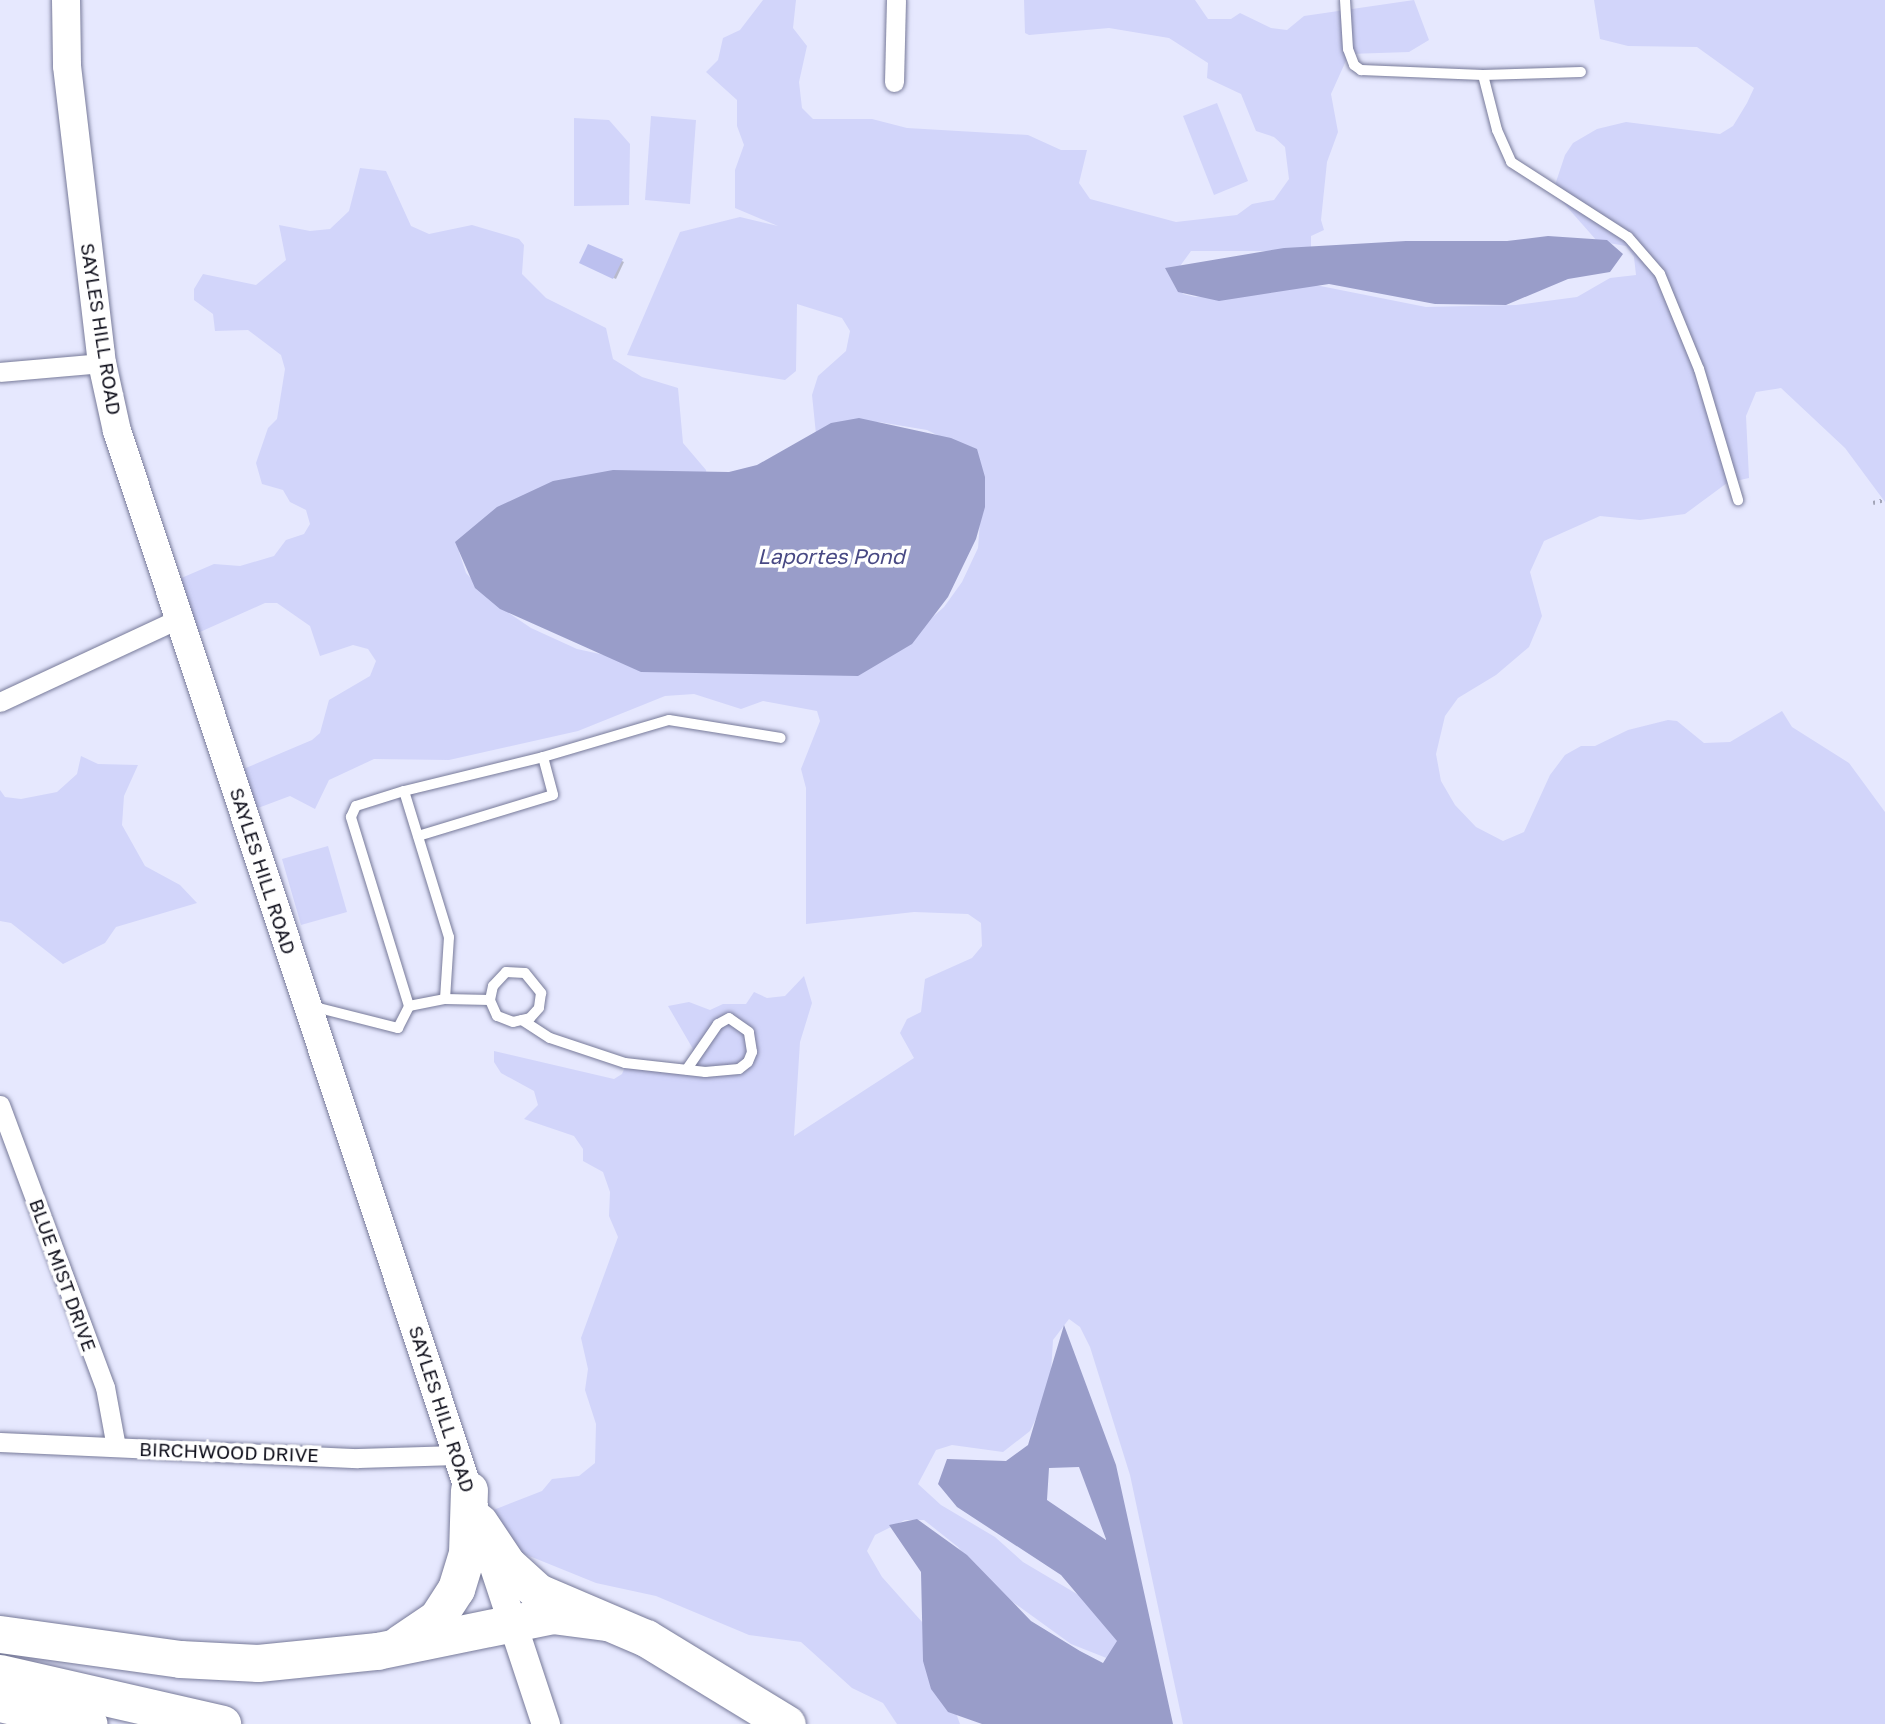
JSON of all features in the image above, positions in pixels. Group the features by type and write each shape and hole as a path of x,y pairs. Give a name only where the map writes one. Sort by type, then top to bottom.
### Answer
{"highway":[{"path":"474,1506 527,1585 563,1607 663,1647 786,1724"},
{"path":"377,1651 418,1634 451,1599 467,1553 474,1506"},
{"path":"0,1634 233,1662 305,1661 377,1651 565,1615 606,1622"},
{"path":"0,1673 222,1724"},
{"path":"0,1703 89,1724"}],"main road":[{"name":"SAYLES HILL ROAD","path":"66,0 67,66 102,363 117,431 546,1724"}],"street":[{"path":"894,82 896,0"},
{"path":"0,372 102,363"},
{"path":"0,702 180,618"},
{"name":"BLUE MIST DRIVE","path":"0,1105 105,1387 116,1447"},
{"name":"BIRCHWOOD DRIVE","path":"0,1442 358,1458 457,1455"}],"lane":[{"path":"1345,0 1348,49 1354,65 1361,70 1483,75 1581,72"},
{"path":"1483,75 1497,130 1511,162 1628,237 1660,274 1699,369 1738,500"},
{"path":"308,1005 398,1028 409,1006 351,817 356,806 404,791 543,757 669,720 781,738"},
{"path":"418,836 553,795 543,757"},
{"path":"404,791 449,937 446,999"},
{"path":"506,972 525,973 541,993 539,1007 522,1020 513,1023 497,1016 489,1000 493,986 506,972"},
{"path":"409,1006 446,999 489,1000"},
{"path":"522,1020 550,1038 625,1063 687,1069 739,1069 752,1052 749,1032 729,1018 718,1024 687,1069"}],"path":[{"path":"1873,503 1885,500"}],"shaded area":[{"path":"763,0 796,0 793,28 807,46 799,82 802,108 813,119 872,119 907,128 1028,135 1061,150 1087,150 1079,183 1090,199 1176,222 1237,215 1252,204 1274,200 1289,179 1285,147 1274,137 1256,131 1241,94 1207,78 1208,63 1169,38 1109,28 1029,35 1025,33 1024,0 1195,0 1208,19 1231,19 1240,13 1271,28 1287,30 1304,16 1414,0 1429,40 1409,52 1349,54 1331,94 1338,132 1327,162 1321,220 1324,230 1311,236 1311,251 1191,251 1175,273 1183,294 1195,297 1230,293 1280,278 1426,307 1516,305 1577,297 1610,278 1636,275 1634,257 1626,246 1597,241 1553,191 1565,155 1573,143 1597,129 1626,122 1720,134 1733,126 1747,103 1754,88 1697,47 1628,46 1600,39 1594,0 1885,0 1885,502 1845,448 1781,388 1756,392 1746,416 1749,478 1727,483 1685,514 1640,520 1600,516 1544,541 1530,572 1542,616 1529,647 1496,675 1458,698 1445,716 1436,754 1441,781 1455,805 1476,827 1503,841 1524,832 1550,775 1565,755 1581,746 1595,746 1628,730 1668,720 1677,721 1704,743 1730,742 1782,711 1792,727 1849,763 1885,812 1885,1724 1183,1724 1130,1475 1090,1347 1080,1327 1069,1319 1053,1340 1050,1389 1030,1431 1003,1452 952,1445 936,1450 918,1484 941,1505 995,1537 1023,1562 1082,1597 1130,1644 1109,1659 1071,1644 992,1587 958,1547 924,1520 905,1520 875,1535 867,1551 882,1577 923,1623 960,1724 897,1724 883,1703 852,1688 801,1642 749,1635 656,1596 596,1583 517,1551 491,1511 542,1491 552,1479 579,1476 595,1463 596,1424 585,1390 588,1369 581,1338 618,1237 609,1216 610,1192 603,1172 583,1161 583,1149 574,1136 524,1119 538,1105 534,1091 501,1073 494,1062 494,1051 614,1079 622,1074 628,1060 688,1065 693,1049 668,1006 689,1002 710,1010 723,1004 746,1004 754,992 767,998 785,996 804,976 812,1003 800,1042 794,1136 914,1058 900,1033 907,1019 921,1012 925,979 972,958 982,946 981,923 968,914 914,912 806,924 806,788 801,769 820,721 817,711 763,701 741,709 694,694 665,696 578,731 449,760 374,759 329,780 315,809 290,796 247,812 234,773 312,740 320,733 329,700 370,676 376,661 368,649 353,645 320,656 310,626 277,603 265,603 191,636 172,582 214,564 240,566 274,556 286,540 304,534 310,524 306,510 290,502 283,490 262,484 256,463 268,428 277,419 285,369 281,355 248,330 215,331 213,314 194,300 194,289 203,274 256,285 286,260 279,225 310,231 330,229 349,211 360,168 386,171 411,226 429,234 472,225 519,239 524,245 522,274 546,298 606,328 613,359 642,377 678,388 683,443 706,470 707,477 666,471 587,489 464,540 459,552 466,573 494,603 531,628 577,649 660,667 901,645 944,607 962,582 978,548 980,521 957,445 927,430 879,422 846,423 816,434 812,395 818,376 846,351 850,331 842,318 797,304 796,371 785,380 627,355 680,232 740,217 778,226 735,208 735,170 744,145 737,126 737,100 706,72 718,60 723,38 740,30"},
{"path":"1217,103 1248,181 1214,195 1183,116"},
{"path":"651,116 696,120 690,204 645,200"},
{"path":"574,118 609,120 630,144 629,205 574,206"},
{"path":"81,756 98,764 138,765 124,796 122,825 145,866 180,885 197,903 116,927 105,943 63,964 11,923 0,921 0,790 5,797 21,799 57,792 77,774"},
{"path":"328,846 347,912 301,925 282,859"}],"water":[{"path":"1548,236 1607,240 1623,254 1610,272 1568,279 1506,305 1435,304 1329,284 1219,301 1178,292 1165,268 1284,248 1406,241 1507,241"},
{"name":"Laportes Pond","path":"859,418 951,438 977,449 985,477 985,507 976,539 948,597 912,644 858,676 641,672 500,609 475,588 455,542 497,507 553,481 613,470 729,472 757,465 831,423"},
{"path":"1064,1325 1116,1465 1173,1724 982,1724 948,1712 931,1689 923,1661 921,1572 889,1525 917,1519 967,1555 1031,1621 1103,1663 1117,1641 1061,1575 957,1507 938,1484 947,1459 1006,1461 1028,1445","holes":["1079,1467 1106,1540 1047,1500 1049,1468"]}],"building":[{"path":"588,244 623,259 613,279 579,263"}]}
